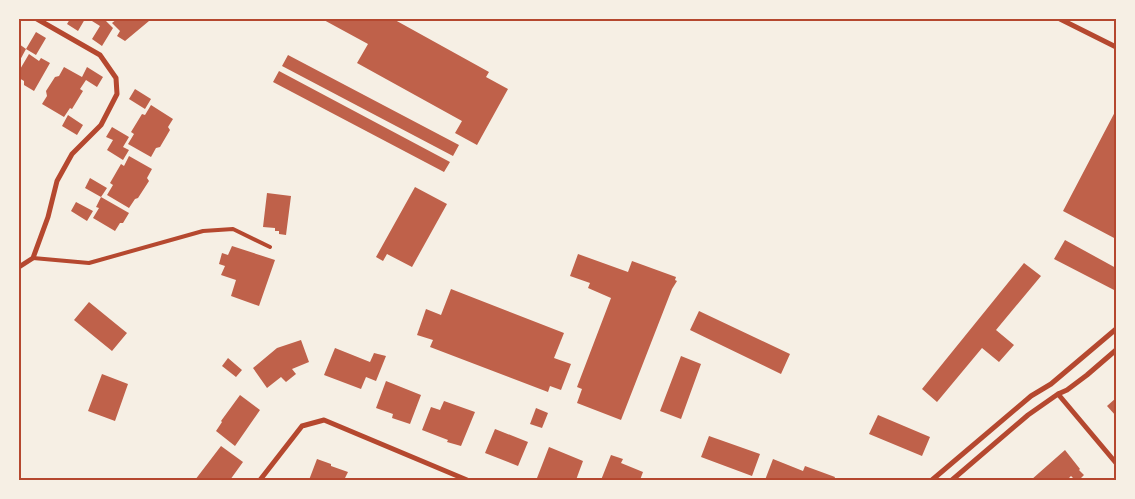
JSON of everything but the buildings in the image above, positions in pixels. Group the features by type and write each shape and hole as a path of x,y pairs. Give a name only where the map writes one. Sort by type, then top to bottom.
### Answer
{"street":[{"path":"19,267 32,258 48,217 57,181 72,154 100,125 117,94 116,78 100,55 37,19"},
{"path":"1060,19 1116,47"},
{"path":"932,480 1031,396 1051,384 1116,330"},
{"path":"952,480 1028,416 1087,375 1116,350"},
{"path":"1058,394 1116,463"},
{"path":"260,480 302,426 324,420 467,480"}],"lane":[{"path":"32,258 89,263 203,231 233,229 270,247"}]}
